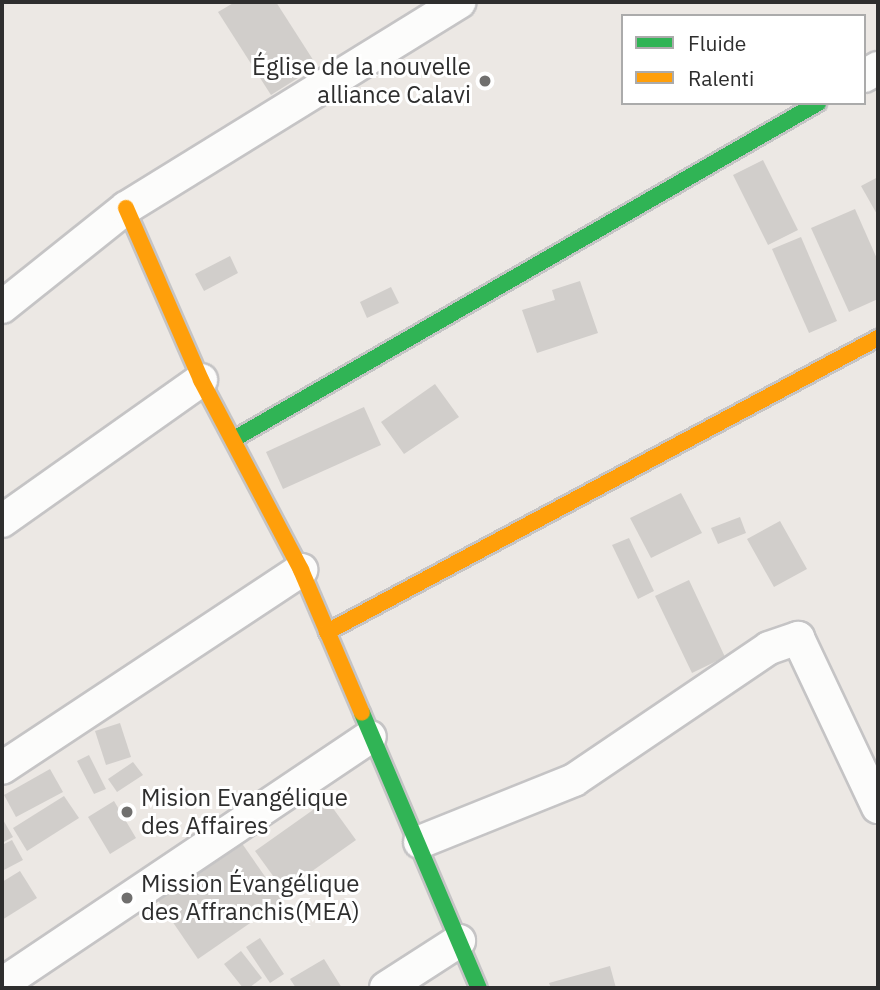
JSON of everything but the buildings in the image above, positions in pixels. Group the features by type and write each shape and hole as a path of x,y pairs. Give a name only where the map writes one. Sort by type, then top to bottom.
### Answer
{"street":[{"path":"2,307 126,208 459,2"},
{"path":"234,439 815,105"},
{"path":"126,208 201,380 301,570 370,737 420,842 479,988"},
{"path":"327,632 878,338"},
{"path":"2,522 201,380"},
{"path":"2,768 301,570"},
{"path":"420,842 574,780 758,655 798,638 878,807"},
{"path":"2,984 370,737"},
{"path":"386,988 459,941"}],"traffic: fast":[{"path":"234,439 815,105"},
{"path":"362,713 479,988"}],"traffic: slow":[{"path":"126,208 201,380 301,570 362,713"},
{"path":"327,632 878,338"}],"place":[{"name":"Église de la nouvelle alliance Calavi","path":"485,81"},
{"name":"Mision Evangélique des Affaires","path":"127,812"},
{"name":"Mission Évangélique des Affranchis(MEA)","path":"127,898"}]}
